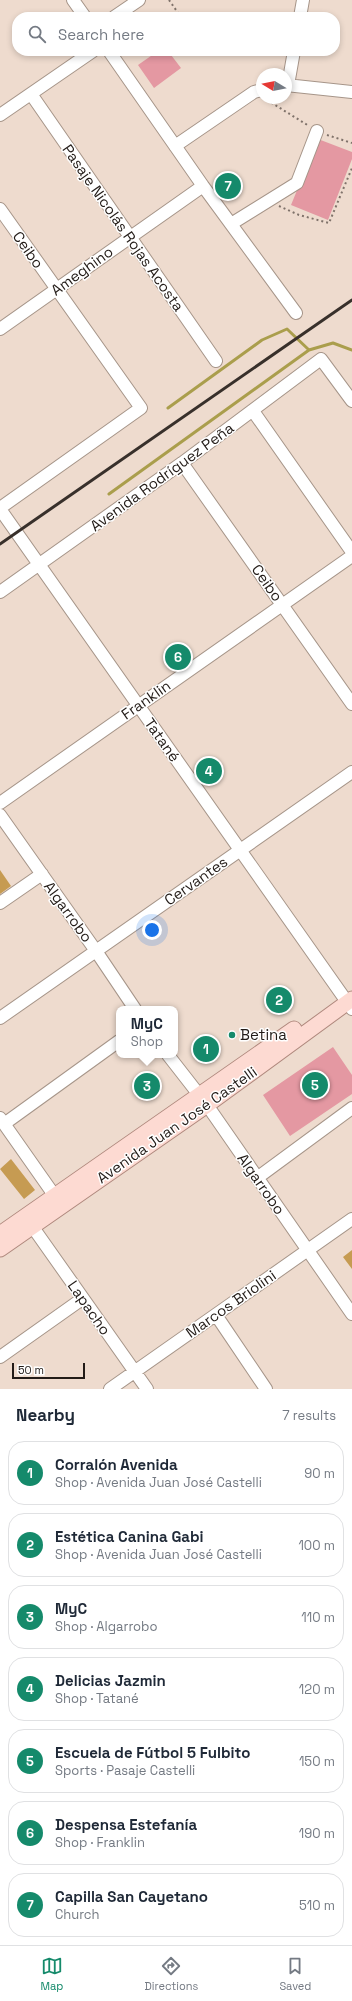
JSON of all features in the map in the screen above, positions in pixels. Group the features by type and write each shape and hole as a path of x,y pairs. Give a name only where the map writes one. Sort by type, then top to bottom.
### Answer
{"main road":[{"name":"Avenida Juan José Castelli","path":"0,1234 58,1200 349,998"},
{"name":"Avenida Juan José Castelli","path":"0,1249 32,1226 58,1200"}],"street":[{"path":"72,0 81,12"},
{"path":"121,12 138,0"},
{"path":"301,12 303,0"},
{"path":"0,115 86,56"},
{"path":"112,56 203,186 296,313"},
{"path":"290,68 293,56"},
{"path":"292,86 352,92"},
{"path":"175,146 256,92"},
{"name":"Pasaje Nicolás Rojas Acosta","path":"30,94 216,361"},
{"path":"231,224 297,183 317,131"},
{"name":"Ameghino","path":"0,329 203,186"},
{"name":"Ceibo","path":"0,209 141,408 0,509"},
{"name":"Avenida Rodríguez Peña","path":"0,592 182,463 321,359 352,401"},
{"path":"253,411 352,552"},
{"name":"Ceibo","path":"182,463 352,704"},
{"name":"Tatané","path":"0,509 40,564 138,706 349,998"},
{"name":"Franklin","path":"0,803 352,556"},
{"name":"Cervantes","path":"0,1018 352,772"},
{"name":"Algarrobo","path":"0,815 133,1006"},
{"path":"0,903 42,874"},
{"path":"58,1200 2,1121 116,1043"},
{"name":"Algarrobo","path":"170,1058 202,1100 352,1314"},
{"path":"257,1178 352,1108"},
{"name":"Marcos Briolini","path":"110,1389 352,1219"},
{"name":"Lapacho","path":"32,1226 82,1299 148,1389"},
{"path":"0,1357 82,1299"},
{"path":"216,1315 266,1389"}],"path":[{"path":"169,0 177,12"},
{"path":"274,104 317,131 352,143"},
{"path":"267,201 299,215 329,223 352,168"}],"shaded area":[{"path":"151,56 172,56 181,68 154,88 138,65"},
{"path":"318,139 352,152 352,159 328,220 291,205"},
{"path":"333,1047 352,1075 352,1094 290,1136 263,1095"}],"building":[{"path":"0,870 11,886 0,894"},
{"path":"11,1159 35,1190 24,1199 0,1169"},
{"path":"352,1250 352,1269 343,1257"}],"waterway":[{"path":"168,408 262,340 287,329 309,350"},
{"path":"109,494 309,350 333,343 352,350"}],"railway":[{"path":"0,544 352,300"}],"place":[{"name":"Capilla San Cayetano","path":"228,186"},
{"name":"Despensa Estefanía","path":"178,657"},
{"name":"Delicias Jazmin","path":"209,771"},
{"name":"Estética Canina Gabi","path":"279,1000"},
{"name":"Betina","path":"232,1035"},
{"name":"Corralón Avenida","path":"206,1049"},
{"name":"Escuela de Fútbol 5 Fulbito","path":"315,1085"},
{"name":"MyC","path":"147,1086"}]}
